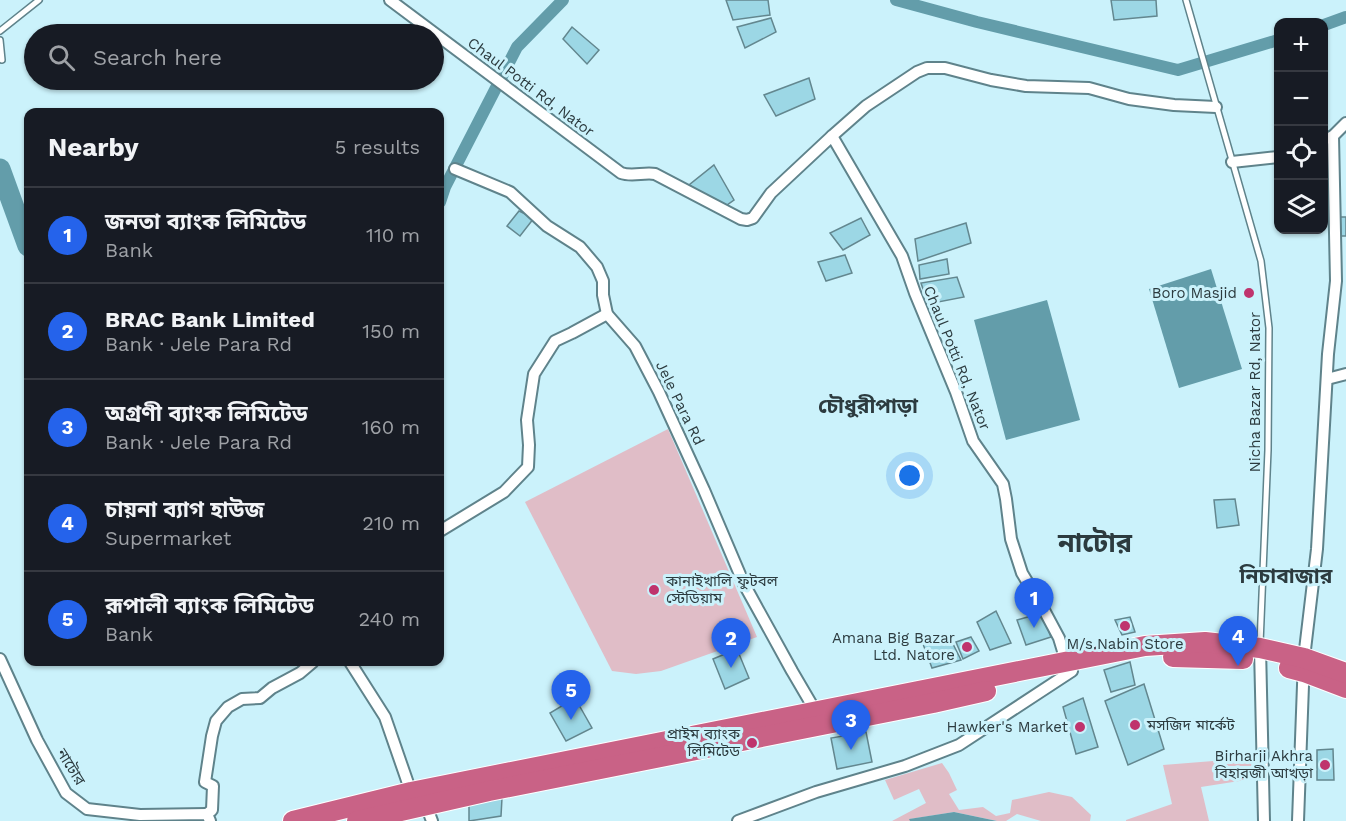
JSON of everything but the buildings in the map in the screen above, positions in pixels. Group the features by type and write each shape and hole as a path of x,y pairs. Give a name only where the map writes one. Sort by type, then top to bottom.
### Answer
{"highway":[{"path":"293,821 411,792 816,712 1076,665 1147,657 1260,654 1346,673"},
{"path":"357,821 429,813 489,791 933,703 1076,665"},
{"path":"1304,665 1346,688"}],"street":[{"name":"Chaul Potti Rd, Nator","path":"390,0 422,24"},
{"name":"Chaul Potti Rd, Nator","path":"444,40 621,173 627,176 656,174 741,219 747,220 753,218 771,193 832,136 875,100 917,72 927,68 945,68 1026,86 1089,88 1129,99 1174,105 1216,107"},
{"path":"1298,821 1304,665 1317,549 1327,379 1336,281 1328,138 1346,123"},
{"name":"Chaul Potti Rd, Nator","path":"832,136 902,256 973,441 1003,484 1011,539 1022,573 1076,665"},
{"path":"1232,162 1274,158"},
{"path":"444,529 504,492 528,467 527,420 534,374 555,341 607,314 603,281 597,267 580,247 547,226 510,192 454,169"},
{"name":"Jele Para Rd","path":"607,314 634,346 659,392 744,584 816,712"},
{"path":"1327,379 1346,374"},
{"path":"1260,654 1264,821"},
{"name":"নাটোর","path":"0,659 37,740 66,793 87,809 140,815 208,817 212,810 213,786 204,782 216,721 228,707 242,699 260,698 308,666"},
{"path":"738,821 816,792 905,766 959,745 1076,665"},
{"path":"353,666 385,717 411,792"}],"lane":[{"path":"0,31 39,0"},
{"name":"Nicha Bazar Rd, Nator","path":"1186,0 1261,261 1269,328 1268,450 1260,654"},
{"path":"0,40 2,60"}],"shaded area":[{"name":"কানাইখালি ফুটবল স্টেডিয়াম","path":"668,429 757,637 661,671 636,674 612,671 525,502"},
{"path":"1251,758 1252,779 1201,787 1209,821 1126,821 1172,804 1163,765"},
{"path":"942,763 957,790 949,794 959,810 983,807 996,816 1010,813 1012,800 1049,792 1072,797 1091,815 1090,821 1041,821 1017,814 1006,821 997,821 954,812 910,819 910,821 892,821 926,803 919,789 894,800 885,780"}],"water":[{"path":"1211,269 1242,369 1179,388 1149,289"},
{"path":"1047,300 1080,420 1006,440 974,320"},
{"path":"954,812 997,821 910,821 909,819"}],"waterway":[{"path":"444,190 517,47 563,0"},
{"path":"896,0 977,22 1178,70 1274,41"},
{"path":"1328,24 1346,17"},
{"path":"0,169 24,235"}],"place":[{"name":"Boro Masjid","path":"1249,293"},
{"name":"কানাইখালি ফুটবল স্টেডিয়াম","path":"654,590"},
{"name":"M/s.Nabin Store","path":"1125,626"},
{"name":"জনতা ব্যাংক লিমিটেড","path":"1034,628"},
{"name":"Amana Big Bazar Ltd. Natore","path":"967,647"},
{"name":"চায়না ব্যাগ হাউজ","path":"1238,666"},
{"name":"BRAC Bank Limited","path":"731,668"},
{"name":"রূপালী ব্যাংক লিমিটেড","path":"571,720"},
{"name":"মসজিদ মার্কেট","path":"1135,725"},
{"name":"Hawker's Market","path":"1080,727"},
{"name":"প্রাইম ব্যাংক লিমিটেড","path":"752,743"},
{"name":"অগ্রণী ব্যাংক লিমিটেড","path":"851,750"},
{"name":"Birharji Akhra বিহারজী আখড়া","path":"1325,765"}],"district":[{"name":"চৌধুরীপাড়া","path":"868,405"},
{"name":"নাটোর","path":"1095,543"},
{"name":"নিচাবাজার","path":"1286,575"}]}
